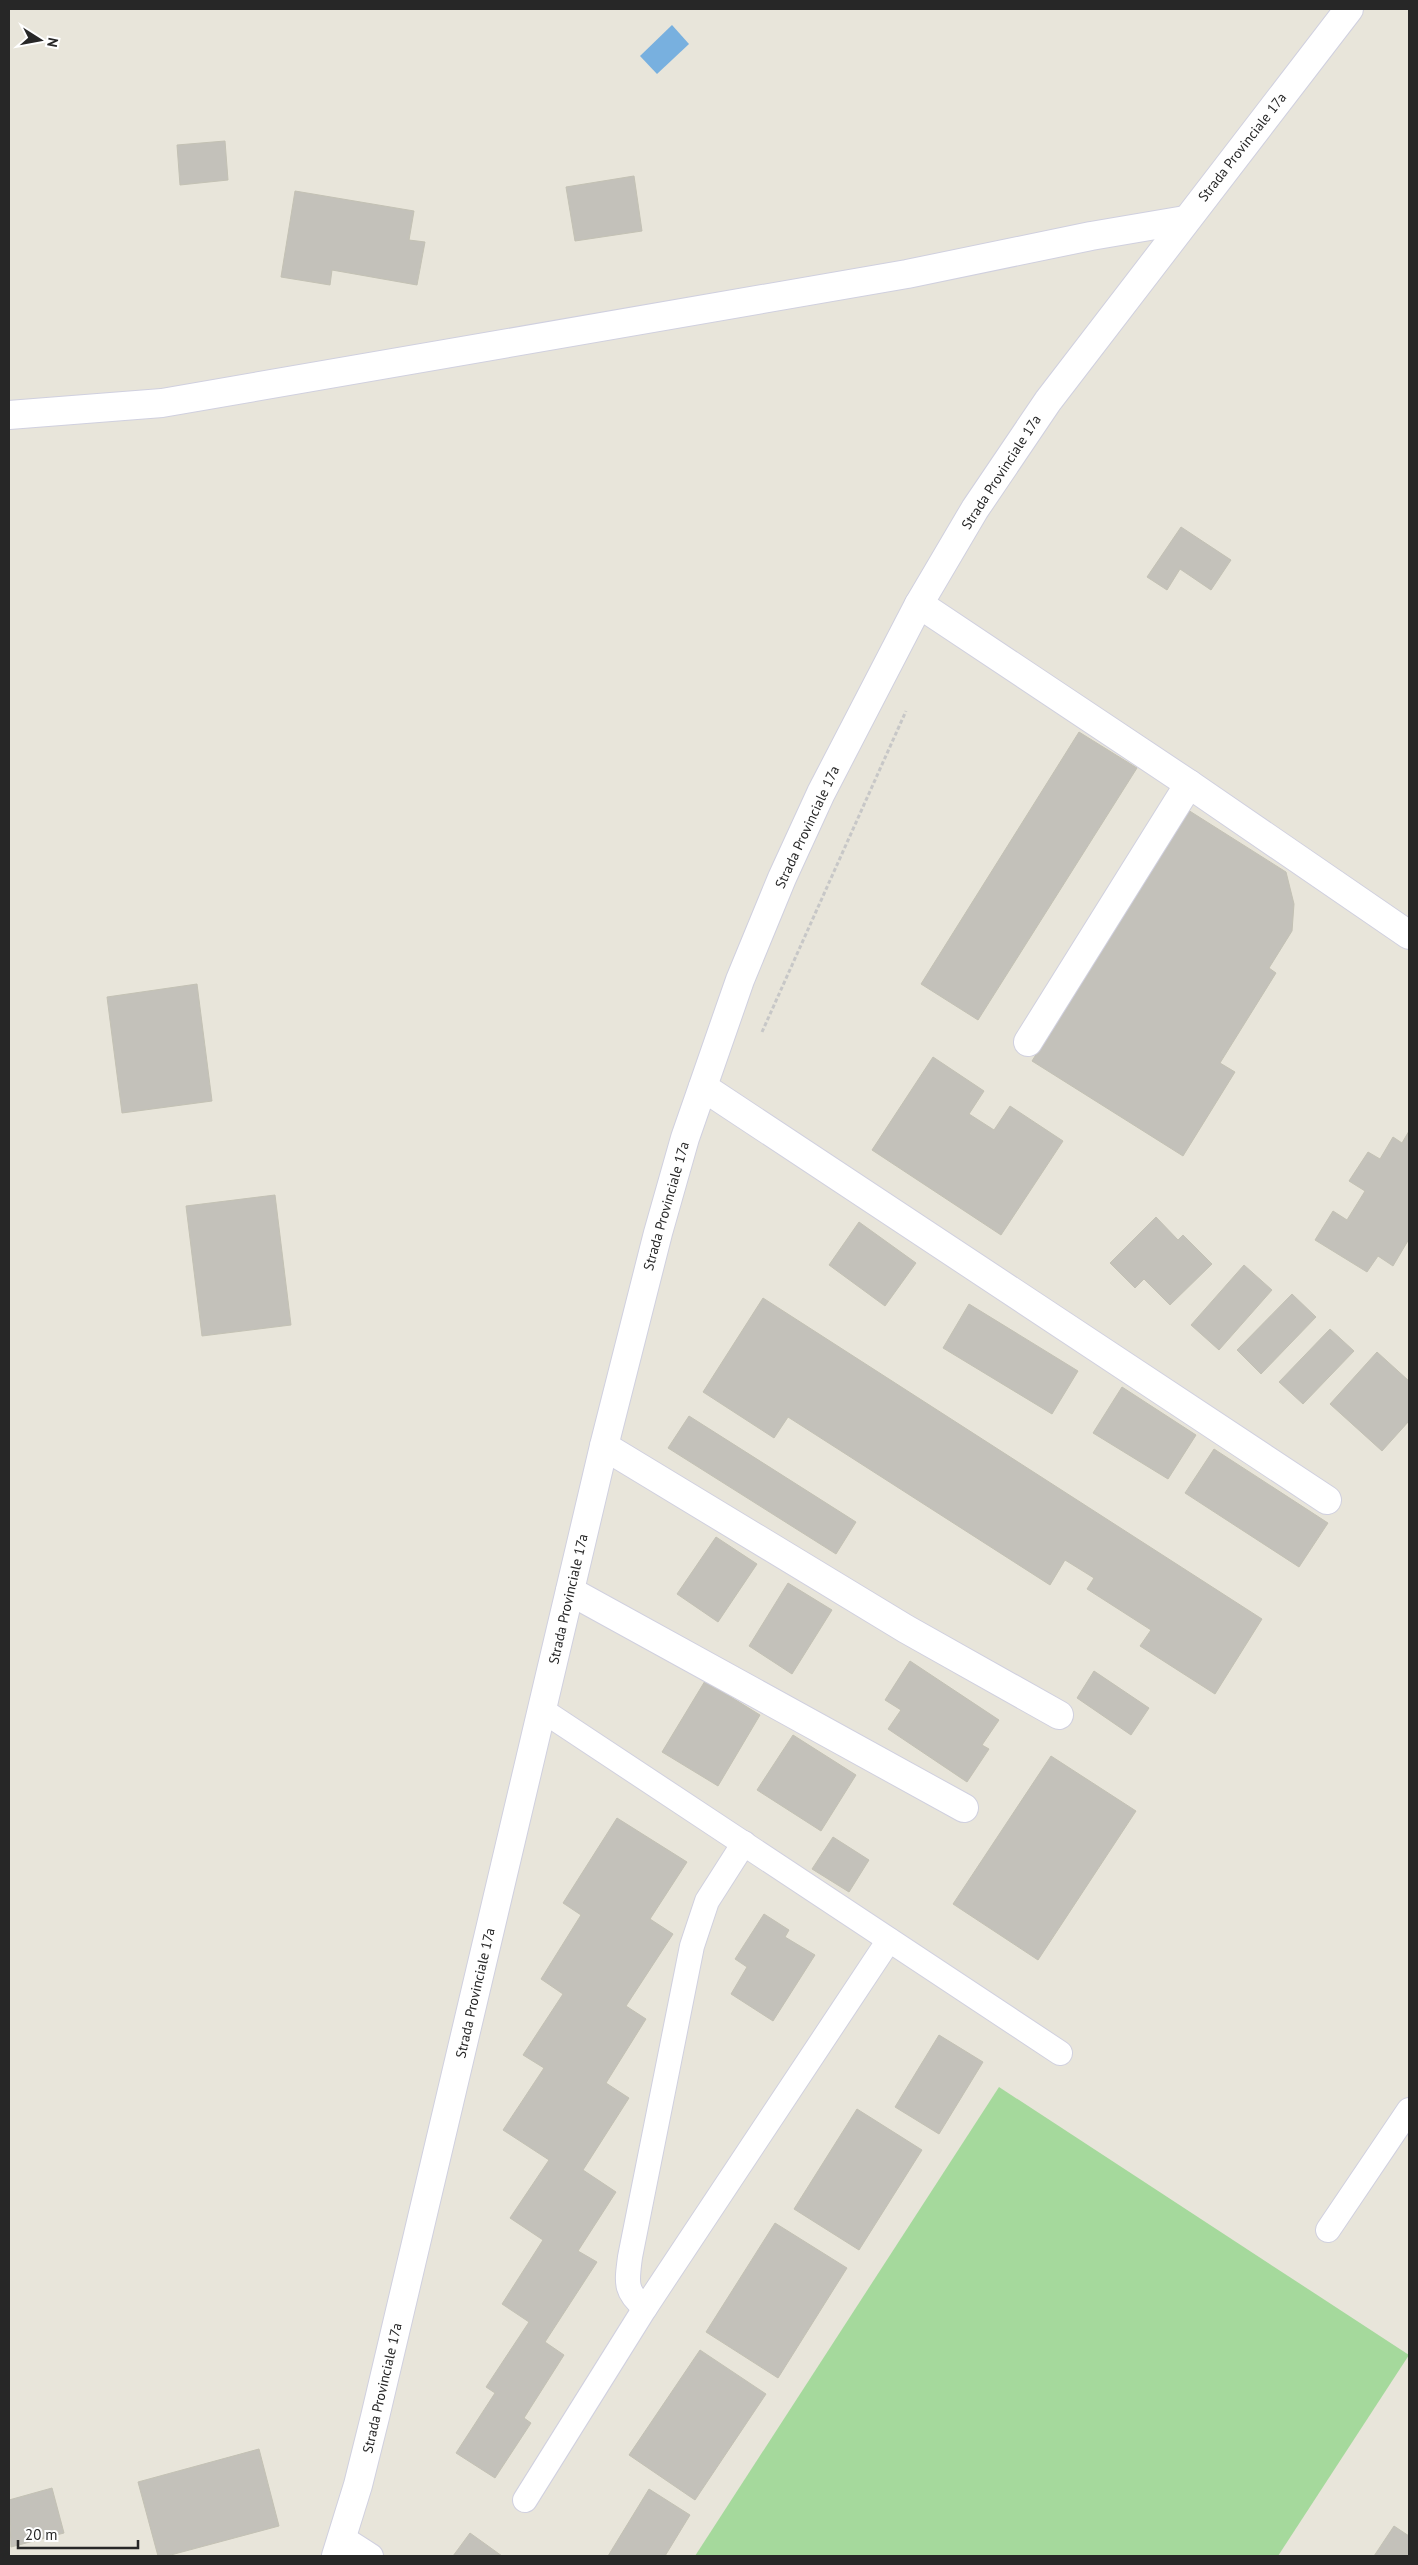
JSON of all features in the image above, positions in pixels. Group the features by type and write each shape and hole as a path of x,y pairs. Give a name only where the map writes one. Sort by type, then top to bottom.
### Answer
{"street":[{"name":"Strada Provinciale 17a","path":"339,2547 375,2417 604,1446 668,1196 702,1087 740,980 782,878 834,768 919,604 975,509 1048,401 1185,220 1349,9"},
{"path":"9,415 162,403 907,274 1090,236 1185,220"},
{"path":"919,604 1189,784 1409,935"},
{"path":"1028,1042 1189,784"},
{"path":"702,1087 1328,1500"},
{"path":"604,1446 906,1629 1059,1715"},
{"path":"570,1590 964,1808"}],"lane":[{"path":"542,1710 1060,2053"},
{"path":"645,2308 635,2299 627,2285 630,2257 692,1946 707,1901 744,1844"},
{"path":"525,2500 645,2308 889,1940"},
{"path":"1328,2230 1409,2110"},
{"path":"339,2547 371,2556"}],"path":[{"path":"758,1041 909,704"}],"green space":[{"path":"999,2087 1409,2355 1278,2556 695,2556"}],"water":[{"path":"672,25 689,44 657,74 640,56"}],"building":[{"path":"225,141 228,180 180,185 177,145"},
{"path":"634,176 642,231 575,241 566,187"},
{"path":"295,191 414,211 409,240 425,242 417,285 332,270 330,285 281,277"},
{"path":"1181,527 1231,560 1211,590 1180,569 1167,590 1147,577"},
{"path":"1079,732 1137,768 978,1020 921,984"},
{"path":"1188,810 1286,872 1294,904 1292,931 1269,968 1276,973 1220,1063 1235,1072 1183,1156 1032,1061"},
{"path":"197,984 212,1101 122,1113 107,997"},
{"path":"933,1057 984,1091 969,1114 994,1130 1010,1106 1063,1141 1001,1235 872,1150"},
{"path":"1409,1131 1409,1239 1393,1266 1378,1256 1367,1272 1315,1240 1333,1211 1347,1220 1365,1191 1349,1181 1368,1152 1380,1159 1393,1137 1402,1143"},
{"path":"275,1195 291,1325 202,1336 186,1206"},
{"path":"1156,1217 1178,1240 1183,1235 1212,1264 1170,1305 1144,1279 1135,1288 1110,1263"},
{"path":"859,1222 916,1263 885,1306 829,1265"},
{"path":"1244,1265 1272,1290 1219,1350 1191,1325"},
{"path":"1292,1294 1316,1317 1261,1374 1237,1350"},
{"path":"763,1298 1262,1619 1215,1694 1140,1646 1151,1630 1087,1589 1094,1578 1065,1560 1050,1585 788,1417 774,1438 703,1392"},
{"path":"969,1304 1078,1371 1052,1414 943,1348"},
{"path":"1330,1329 1354,1351 1303,1404 1279,1382"},
{"path":"1377,1352 1409,1381 1409,1421 1382,1451 1330,1404"},
{"path":"1122,1387 1196,1435 1168,1479 1093,1433"},
{"path":"689,1416 856,1522 836,1554 668,1448"},
{"path":"1214,1449 1328,1523 1299,1567 1185,1493"},
{"path":"716,1537 757,1564 718,1622 677,1594"},
{"path":"788,1583 832,1610 792,1674 749,1646"},
{"path":"910,1661 999,1720 982,1745 989,1749 967,1782 888,1729 901,1710 885,1700"},
{"path":"1094,1671 1149,1708 1131,1735 1077,1698"},
{"path":"705,1681 760,1715 718,1786 662,1752"},
{"path":"793,1735 856,1775 821,1831 757,1790"},
{"path":"1051,1756 1136,1811 1038,1960 953,1904"},
{"path":"617,1818 687,1862 650,1919 673,1934 626,2006 646,2019 606,2083 629,2098 583,2170 616,2192 578,2251 597,2262 545,2342 564,2355 524,2418 531,2423 495,2478 456,2453 495,2393 486,2387 529,2322 502,2304 543,2240 510,2218 549,2160 503,2130 544,2068 523,2055 563,1994 541,1979 581,1915 563,1903"},
{"path":"833,1837 869,1860 849,1892 812,1869"},
{"path":"764,1914 789,1930 785,1937 815,1955 773,2021 731,1994 747,1967 735,1959"},
{"path":"939,2035 983,2062 939,2134 895,2107"},
{"path":"857,2109 922,2150 859,2250 794,2209"},
{"path":"775,2223 847,2268 778,2378 706,2332"},
{"path":"700,2350 766,2394 695,2500 629,2455"},
{"path":"259,2449 279,2526 167,2556 158,2556 138,2482"},
{"path":"52,2488 64,2533 11,2547 9,2500"},
{"path":"649,2489 690,2515 665,2556 608,2556"},
{"path":"1394,2526 1409,2536 1409,2556 1374,2556"},
{"path":"470,2533 502,2556 453,2556"}]}
